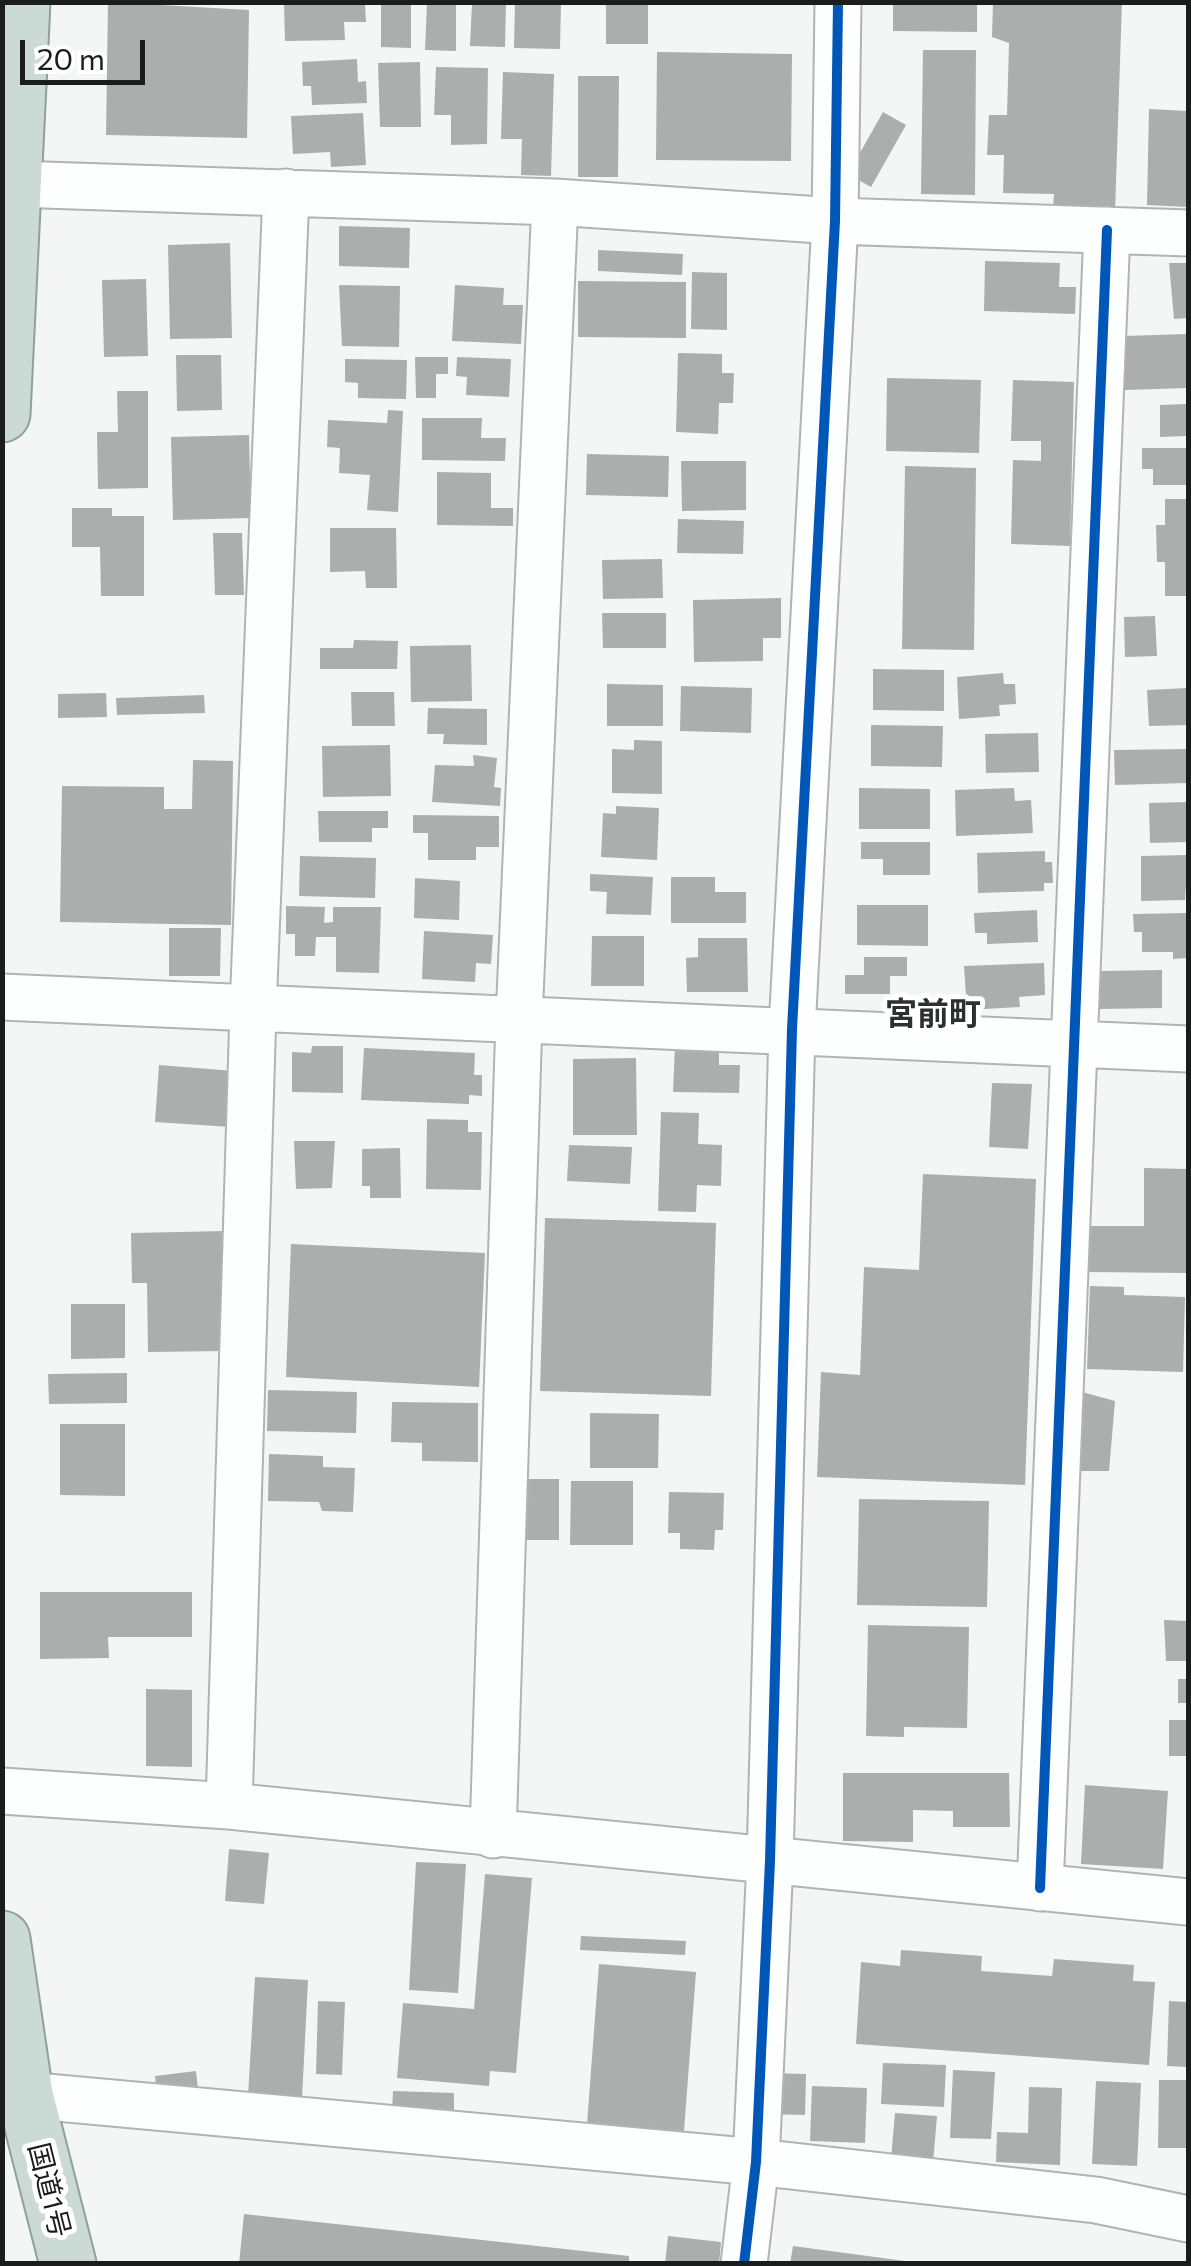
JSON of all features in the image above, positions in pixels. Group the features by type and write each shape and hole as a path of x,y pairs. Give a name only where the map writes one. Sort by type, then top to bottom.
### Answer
{"highway":[{"path":"2,414 22,2"},
{"name":"国道1号","path":"2,1940 25,2094 68,2250"}],"street":[{"path":"744,2264 756,2162 770,1861 792,1030 835,221 838,2"},
{"path":"14,184 555,202 835,221 1188,232"},
{"path":"229,1806 252,1010 286,192"},
{"path":"494,1836 519,1019 555,202"},
{"path":"1040,1888 1107,230"},
{"path":"2,998 1188,1049"},
{"path":"2,1792 229,1806 494,1836 1188,1902"},
{"path":"25,2094 756,2162 1096,2200 1188,2219"}],"building":[{"path":"108,2 249,10 247,138 106,135"},
{"path":"284,2 365,2 366,22 344,22 345,40 285,41"},
{"path":"381,2 411,2 411,48 381,47"},
{"path":"427,2 456,2 456,51 425,50"},
{"path":"515,2 561,2 560,49 514,48"},
{"path":"606,2 648,2 648,44 606,44"},
{"path":"893,2 977,2 977,32 893,31"},
{"path":"993,2 1122,2 1115,212 1053,210 1054,194 1003,193 1004,155 987,155 989,115 1007,115 1009,43 992,37"},
{"path":"472,3 506,3 505,47 470,46"},
{"path":"923,50 976,50 975,195 921,194"},
{"path":"657,52 792,54 791,161 656,160"},
{"path":"357,59 358,82 366,81 367,103 312,105 311,86 303,86 302,62"},
{"path":"420,62 421,127 380,127 378,63"},
{"path":"436,67 488,68 487,144 451,145 451,115 434,115"},
{"path":"503,72 554,74 551,176 521,175 522,139 501,139"},
{"path":"578,76 619,76 618,177 578,177"},
{"path":"1149,109 1188,111 1188,207 1147,205"},
{"path":"883,112 906,125 871,187 848,174"},
{"path":"363,113 366,165 331,167 330,152 293,154 291,116"},
{"path":"339,226 410,228 409,268 339,266"},
{"path":"230,243 232,338 170,339 168,245"},
{"path":"598,250 683,254 682,275 598,271"},
{"path":"985,261 1060,263 1059,287 1076,287 1075,314 984,311"},
{"path":"1169,263 1188,263 1188,318 1174,319"},
{"path":"692,272 727,273 727,330 691,329"},
{"path":"146,279 148,356 104,357 102,280"},
{"path":"578,281 686,282 686,338 578,337"},
{"path":"339,285 400,286 399,347 342,346"},
{"path":"455,285 504,288 503,305 523,305 521,344 452,341"},
{"path":"1188,334 1188,388 1125,390 1124,336"},
{"path":"678,353 722,354 722,373 734,373 733,403 719,403 718,434 676,432"},
{"path":"176,355 221,355 222,410 177,411"},
{"path":"415,357 448,357 448,374 436,374 436,398 416,398"},
{"path":"457,357 511,359 509,397 466,395 467,377 456,376"},
{"path":"345,359 407,360 406,399 358,398 358,383 345,382"},
{"path":"887,378 981,380 979,453 886,451"},
{"path":"1013,380 1074,382 1070,546 1011,544 1013,460 1041,461 1041,441 1011,441"},
{"path":"117,391 148,391 148,488 98,489 97,432 118,432"},
{"path":"1187,404 1188,436 1160,437 1160,405"},
{"path":"388,410 403,411 398,512 367,510 370,475 339,473 340,448 327,447 328,420 387,423"},
{"path":"422,418 482,418 481,438 506,438 505,461 422,460"},
{"path":"249,435 251,518 173,520 171,437"},
{"path":"1142,448 1188,448 1188,485 1153,485 1153,469 1142,469"},
{"path":"587,454 669,456 668,497 586,495"},
{"path":"681,461 746,461 746,510 682,511"},
{"path":"905,466 976,468 974,650 902,649"},
{"path":"437,472 491,473 491,508 513,508 513,526 437,525"},
{"path":"1165,499 1188,499 1188,596 1165,596 1165,562 1157,562 1156,525 1165,525"},
{"path":"72,508 112,508 112,516 144,516 144,596 101,596 100,547 72,547"},
{"path":"678,519 744,521 743,554 677,553"},
{"path":"330,528 396,528 397,588 366,588 365,571 330,572"},
{"path":"213,533 242,533 244,595 215,595"},
{"path":"662,559 663,598 603,599 602,560"},
{"path":"781,598 781,638 763,638 763,661 694,662 693,600"},
{"path":"602,613 666,613 666,648 603,648"},
{"path":"1155,616 1157,656 1125,657 1124,617"},
{"path":"354,640 398,641 397,669 320,669 320,648 353,648"},
{"path":"471,645 472,701 411,702 410,646"},
{"path":"873,669 944,670 944,711 873,710"},
{"path":"1003,673 1004,684 1015,684 1016,704 999,705 1000,716 959,719 957,677"},
{"path":"607,684 663,685 663,726 607,726"},
{"path":"681,686 752,688 751,733 680,731"},
{"path":"1188,688 1188,725 1149,726 1147,690"},
{"path":"351,692 394,692 395,726 352,726"},
{"path":"106,693 107,717 58,718 58,694"},
{"path":"204,695 205,713 117,715 116,698"},
{"path":"428,708 487,709 487,745 443,744 444,734 427,734"},
{"path":"871,725 943,726 942,767 871,766"},
{"path":"1038,733 1039,772 986,773 985,734"},
{"path":"634,740 662,741 662,794 612,793 612,749 634,750"},
{"path":"390,745 391,796 323,797 322,746"},
{"path":"1188,749 1188,783 1115,785 1114,750"},
{"path":"473,755 497,758 494,787 501,788 500,806 432,802 435,765 474,766"},
{"path":"193,760 233,761 231,925 60,922 62,786 164,787 164,809 192,809"},
{"path":"859,788 930,789 930,829 859,829"},
{"path":"1014,788 1015,801 1031,800 1033,833 956,836 955,790"},
{"path":"1188,802 1188,842 1150,843 1149,803"},
{"path":"616,806 659,808 657,860 601,857 603,813 616,814"},
{"path":"318,811 388,811 388,828 372,828 372,842 319,842"},
{"path":"413,815 499,816 499,847 476,847 476,860 428,860 428,833 413,833"},
{"path":"861,842 930,842 930,875 883,875 883,859 861,859"},
{"path":"1045,851 1045,862 1052,862 1053,883 1044,883 1044,891 978,893 977,853"},
{"path":"1188,855 1185,900 1141,901 1141,856"},
{"path":"300,856 376,858 375,898 299,896"},
{"path":"590,874 653,877 651,915 606,914 607,892 590,891"},
{"path":"671,877 715,877 715,892 746,892 746,923 671,923"},
{"path":"415,878 460,881 459,920 414,918"},
{"path":"857,905 928,905 928,946 857,945"},
{"path":"286,906 325,907 324,923 333,922 333,907 381,907 379,973 336,972 336,937 316,937 315,956 295,956 295,934 286,934"},
{"path":"1037,910 1038,942 987,944 987,933 975,933 974,913"},
{"path":"1188,913 1188,958 1173,959 1173,952 1142,952 1142,932 1134,932 1133,914"},
{"path":"169,928 221,928 220,976 169,976"},
{"path":"424,931 493,935 491,964 476,963 475,982 422,979"},
{"path":"592,936 644,936 644,986 591,986"},
{"path":"698,938 747,938 748,992 687,992 686,958 698,957"},
{"path":"864,957 907,957 907,976 890,976 890,994 845,994 845,975 864,975"},
{"path":"1044,963 1045,995 1019,997 1020,1007 967,1010 964,966"},
{"path":"1162,970 1162,1008 1100,1009 1100,971"},
{"path":"675,1045 719,1046 719,1065 740,1065 739,1093 673,1092"},
{"path":"312,1046 343,1046 343,1093 292,1092 292,1052 311,1053"},
{"path":"364,1048 475,1053 474,1075 482,1075 482,1096 469,1095 469,1104 361,1100"},
{"path":"636,1058 637,1135 573,1135 573,1059"},
{"path":"159,1065 234,1071 231,1127 155,1122"},
{"path":"992,1083 1032,1084 1028,1149 989,1147"},
{"path":"661,1112 699,1113 698,1144 722,1145 721,1186 697,1185 696,1212 658,1211"},
{"path":"427,1119 468,1120 468,1132 482,1132 481,1190 426,1189"},
{"path":"294,1141 335,1141 332,1188 296,1189"},
{"path":"569,1145 632,1147 630,1184 567,1181"},
{"path":"400,1148 401,1198 370,1198 370,1186 362,1186 362,1149"},
{"path":"1144,1168 1186,1169 1186,1273 1088,1272 1088,1226 1144,1226"},
{"path":"923,1174 1036,1179 1025,1485 817,1477 821,1372 860,1375 864,1267 919,1270"},
{"path":"545,1218 716,1223 711,1396 540,1391"},
{"path":"225,1231 227,1351 148,1352 147,1283 132,1283 131,1233"},
{"path":"291,1244 485,1253 479,1387 286,1377"},
{"path":"1090,1286 1124,1287 1124,1295 1185,1297 1183,1372 1087,1369"},
{"path":"71,1304 125,1304 125,1358 71,1359"},
{"path":"127,1373 127,1403 49,1404 48,1374"},
{"path":"268,1390 357,1392 356,1433 267,1431"},
{"path":"1082,1392 1115,1401 1109,1471 1074,1471"},
{"path":"392,1402 478,1403 478,1462 422,1461 422,1443 391,1442"},
{"path":"590,1413 659,1414 658,1468 590,1468"},
{"path":"60,1424 125,1424 125,1496 60,1495"},
{"path":"269,1454 323,1456 323,1467 355,1468 353,1512 322,1511 319,1502 268,1501"},
{"path":"517,1479 559,1479 559,1540 517,1540"},
{"path":"571,1481 633,1481 633,1545 570,1545"},
{"path":"669,1492 724,1493 723,1530 715,1530 714,1550 680,1549 680,1533 668,1533"},
{"path":"859,1499 989,1501 987,1607 857,1605"},
{"path":"40,1592 192,1592 192,1637 108,1637 109,1658 40,1659"},
{"path":"1164,1620 1188,1621 1188,1661 1166,1661"},
{"path":"868,1625 969,1627 967,1728 904,1727 904,1737 866,1736"},
{"path":"1178,1679 1188,1679 1188,1703 1178,1703"},
{"path":"146,1689 192,1690 192,1767 146,1766"},
{"path":"1169,1720 1188,1720 1188,1756 1169,1756"},
{"path":"843,1773 1009,1773 1010,1827 953,1827 953,1811 913,1810 913,1842 843,1841"},
{"path":"1085,1785 1168,1791 1163,1869 1081,1864"},
{"path":"229,1849 269,1853 264,1904 225,1901"},
{"path":"416,1862 466,1864 458,1993 409,1990"},
{"path":"485,1874 532,1878 516,2073 490,2071 489,2086 397,2078 403,2003 474,2009"},
{"path":"581,1936 686,1941 685,1955 580,1950"},
{"path":"901,1950 982,1956 981,1971 1052,1976 1054,1959 1134,1965 1133,1981 1155,1982 1149,2065 856,2044 861,1962 900,1966"},
{"path":"599,1964 696,1972 684,2131 587,2124"},
{"path":"255,1977 308,1980 302,2099 248,2096"},
{"path":"318,2001 345,2002 342,2075 316,2074"},
{"path":"1169,2001 1188,2002 1188,2067 1167,2066"},
{"path":"883,2063 946,2065 944,2107 881,2104"},
{"path":"953,2070 995,2072 991,2139 950,2138"},
{"path":"196,2071 198,2089 157,2095 155,2076"},
{"path":"767,2073 806,2074 805,2115 766,2114"},
{"path":"1159,2080 1188,2080 1188,2148 1158,2148"},
{"path":"1096,2081 1141,2083 1137,2166 1092,2164"},
{"path":"812,2086 867,2088 865,2143 810,2141"},
{"path":"1029,2087 1062,2088 1060,2165 996,2162 997,2132 1028,2133"},
{"path":"393,2091 454,2093 454,2115 392,2112"},
{"path":"895,2113 937,2116 933,2163 891,2159"},
{"path":"244,2214 629,2256 629,2264 239,2264"},
{"path":"668,2236 721,2242 719,2264 665,2264"},
{"path":"793,2246 905,2261 905,2264 790,2264"}],"cycle path":[{"path":"744,2264 756,2162 770,1861 792,1029 835,221 838,2"},
{"path":"1040,1888 1107,230"}],"district":[{"name":"宮前町","path":"933,1014"}]}
